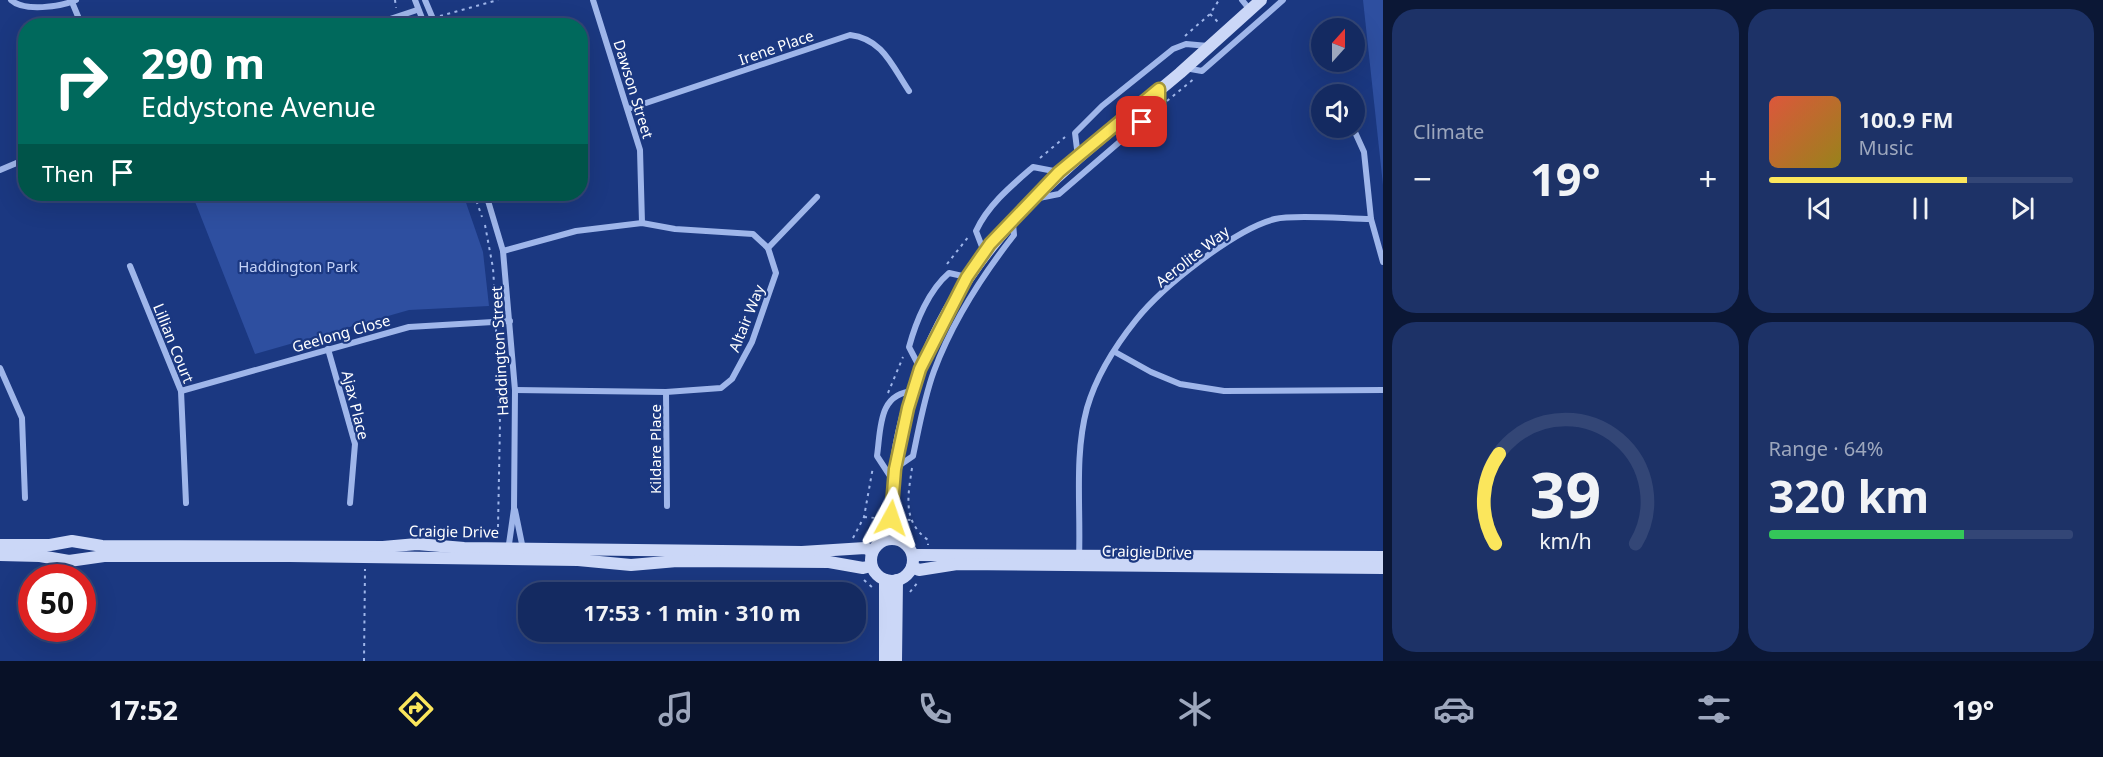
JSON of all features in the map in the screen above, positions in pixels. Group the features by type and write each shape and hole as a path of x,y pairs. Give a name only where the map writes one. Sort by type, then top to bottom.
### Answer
{"main road":[{"path":"891,518 910,556 904,577 891,580 875,573 871,566 872,550 883,540 891,518 895,469 920,369 967,277 984,252 1059,172 1185,68 1246,5 1261,0"},
{"path":"883,540 896,539 910,556"},
{"name":"Craigie Drive","path":"0,545 50,545 72,541 102,546 383,547 417,544 464,548 508,547 523,554 631,565 677,561 829,562 871,566"},
{"name":"Craigie Drive","path":"0,555 40,556 69,561 105,556 507,560 523,554 872,550"},
{"name":"Craigie Drive","path":"1383,557 1079,560 957,564 919,570 910,556 928,555 1079,560 1383,568"},
{"path":"885,661 891,580"},
{"path":"891,580 896,661"}],"street":[{"path":"11,0 14,3 34,7 74,1 79,18"},
{"path":"415,0 420,18"},
{"path":"425,0 432,18"},
{"name":"Dawson Street","path":"593,0 640,150 642,223"},
{"path":"1185,68 1202,71 1283,0"},
{"path":"393,18 417,10"},
{"name":"Irene Place","path":"628,109 850,35 876,42 909,91"},
{"path":"1078,157 1075,133 1101,106 1173,49 1186,44 1208,46"},
{"path":"1033,199 1059,194 1159,108 1159,89"},
{"path":"1358,138 1364,152 1371,219 1383,262"},
{"path":"0,170 18,162"},
{"path":"984,252 976,231 982,217 1033,167 1059,172"},
{"path":"503,251 576,231 642,223 675,230 753,234 768,248 817,197"},
{"name":"Haddington Street","path":"488,201 503,251 515,390 514,509 507,560"},
{"name":"Aerolite Way","path":"1079,560 1080,444 1087,408 1096,383 1136,320 1167,289 1234,236 1276,218 1371,219"},
{"path":"895,469 913,456 938,362 963,306 1014,235 1013,219"},
{"name":"Altair Way","path":"515,390 666,392 720,388 732,379 752,342 776,273 768,248"},
{"name":"Lillian Court","path":"130,266 181,391 186,503"},
{"path":"920,369 909,347 915,327 940,280 949,273 967,277"},
{"name":"Geelong Close","path":"181,391 410,327 510,321"},
{"name":"Ajax Place","path":"328,349 355,444 350,503"},
{"path":"1115,352 1151,372 1180,384 1224,391 1383,390"},
{"path":"0,369 22,418 25,498"},
{"path":"894,482 877,456 888,402 900,392 914,391"},
{"name":"Kildare Place","path":"666,392 667,506"},
{"name":"Haddington Street","path":"514,509 523,554"}],"path":[{"path":"435,18 498,0"},
{"path":"1173,49 1210,15 1219,0"},
{"path":"1159,108 1202,71"},
{"path":"1033,167 1051,148 1070,134 1075,133"},
{"path":"476,201 492,259 500,423 498,527"},
{"path":"940,280 942,271 970,235 976,231"},
{"path":"888,402 887,390 909,347"},
{"path":"854,550 853,536 864,517 877,456"},
{"path":"913,456 908,501 913,526 928,540 928,555"},
{"path":"364,661 365,566"},
{"path":"853,566 853,574 874,590"},
{"path":"908,597 917,583 931,574 930,568"}],"green space":[{"path":"1363,0 1383,0 1383,185 1365,18"},
{"name":"Haddington Park","path":"195,201 465,201 483,252 489,306 409,310 255,354"}],"route":[{"path":"891,518 895,469 908,408 920,369 967,277 990,244 1059,172 1159,89 1159,108 1142,122"}]}
